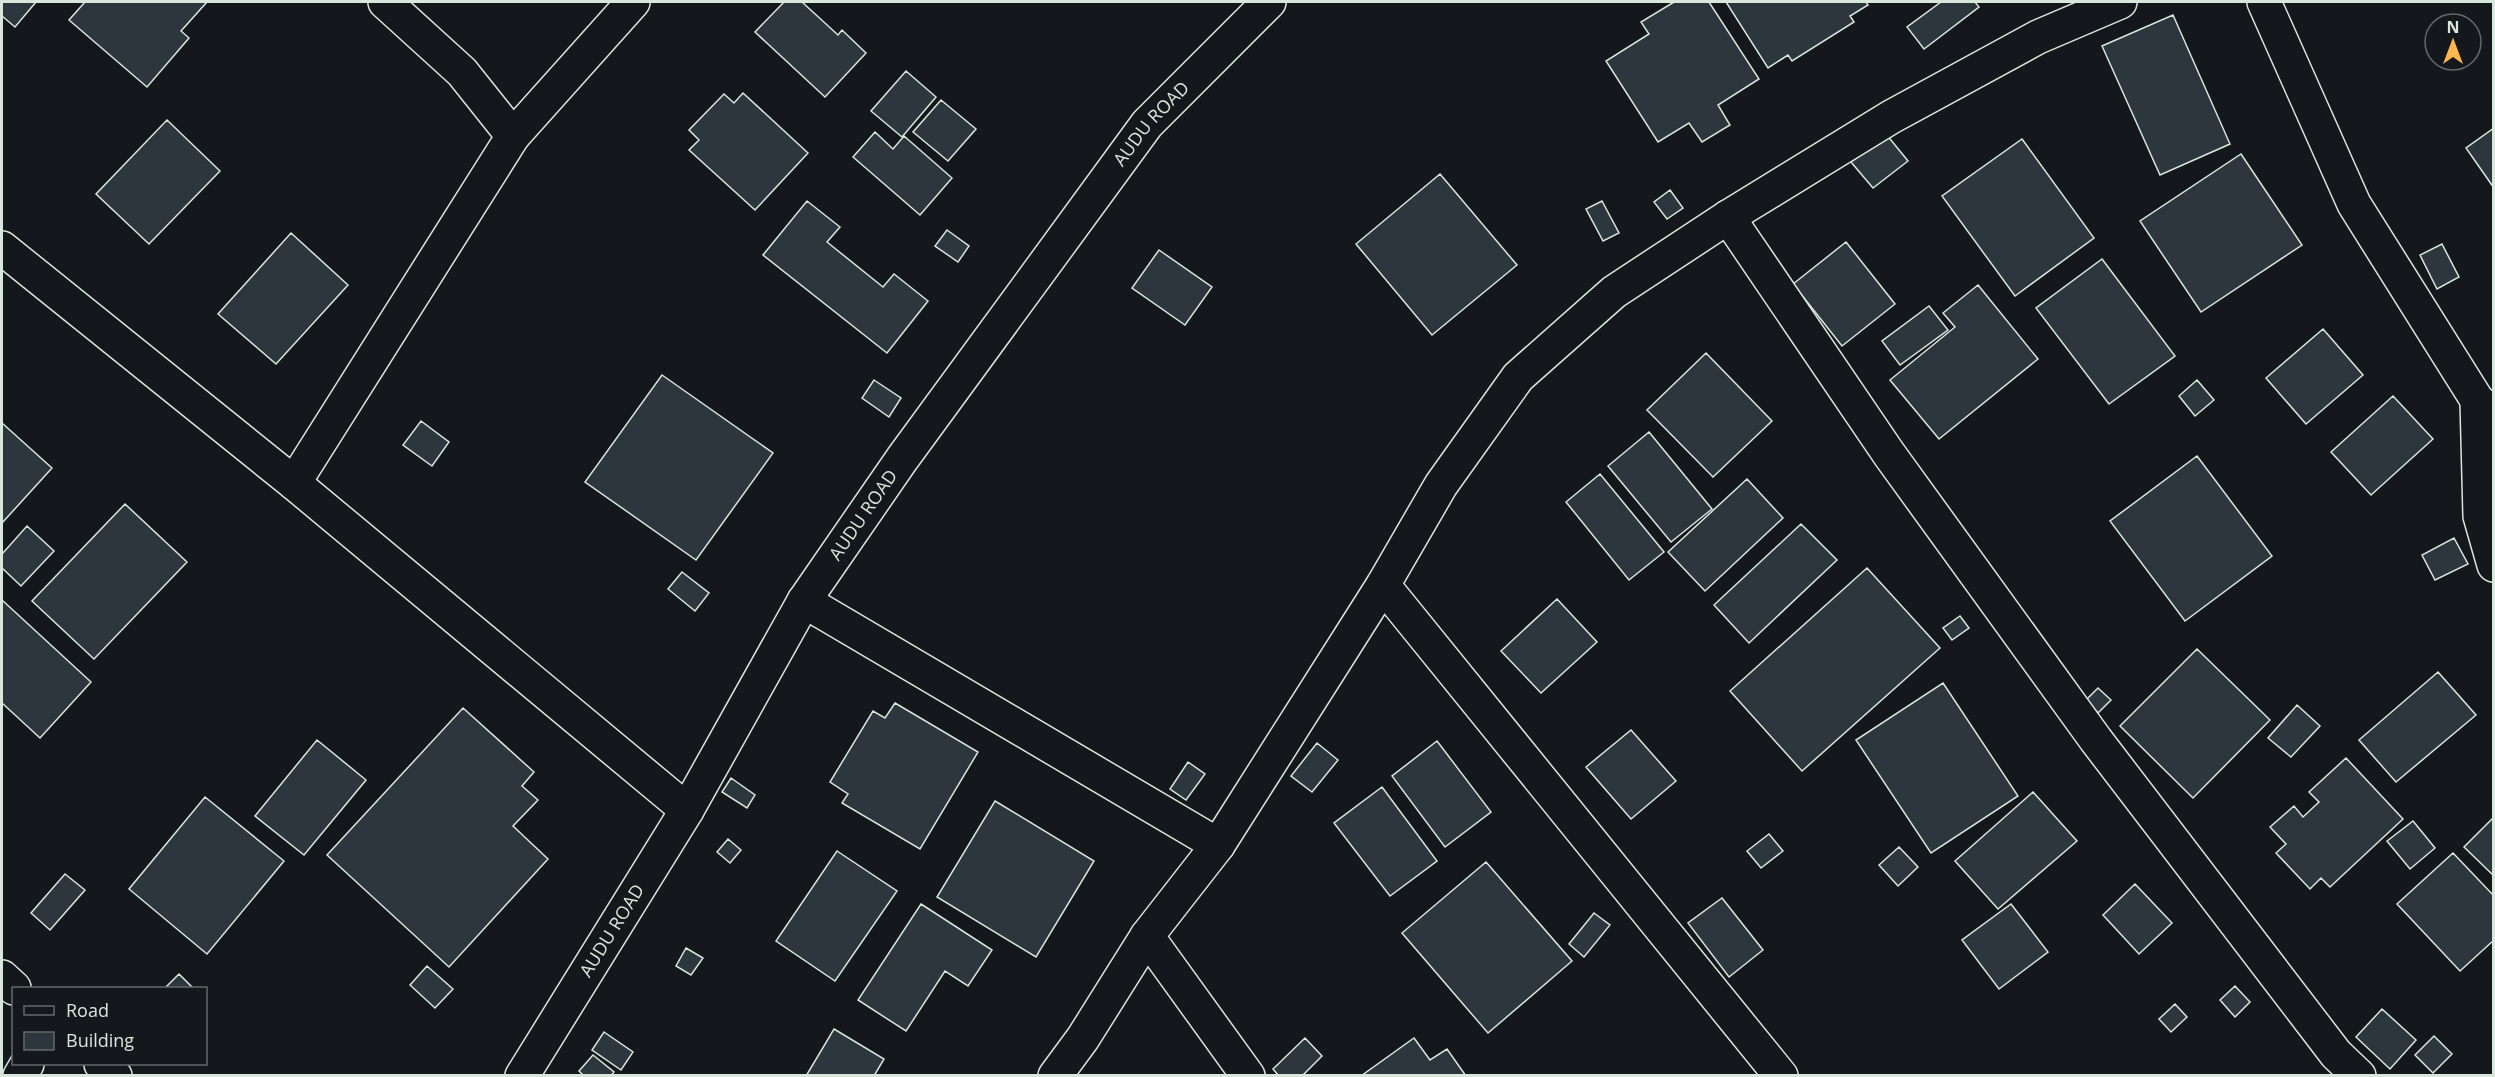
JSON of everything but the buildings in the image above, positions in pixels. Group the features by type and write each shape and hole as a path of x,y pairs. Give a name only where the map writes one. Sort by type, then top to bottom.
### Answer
{"street":[{"path":"385,2 462,72 513,136"},
{"path":"294,483 513,136 633,2"},
{"name":"AUDU ROAD","path":"522,1076 687,810 804,601 903,459 1147,124 1269,2"},
{"path":"1055,1076 1083,1038 1147,936 1218,845 1383,585 1441,485 1518,377 1614,292 1728,217 1891,117 2038,37 2120,2"},
{"path":"2264,2 2354,204 2485,407 2480,516 2493,565"},
{"path":"1728,217 1888,454 2096,740 2336,1054 2359,1076"},
{"path":"2,248 294,483 687,810"},
{"path":"1383,585 1781,1076"},
{"path":"804,601 1218,845"},
{"path":"1147,936 1248,1076"},
{"path":"102,1065 115,1076"}]}
